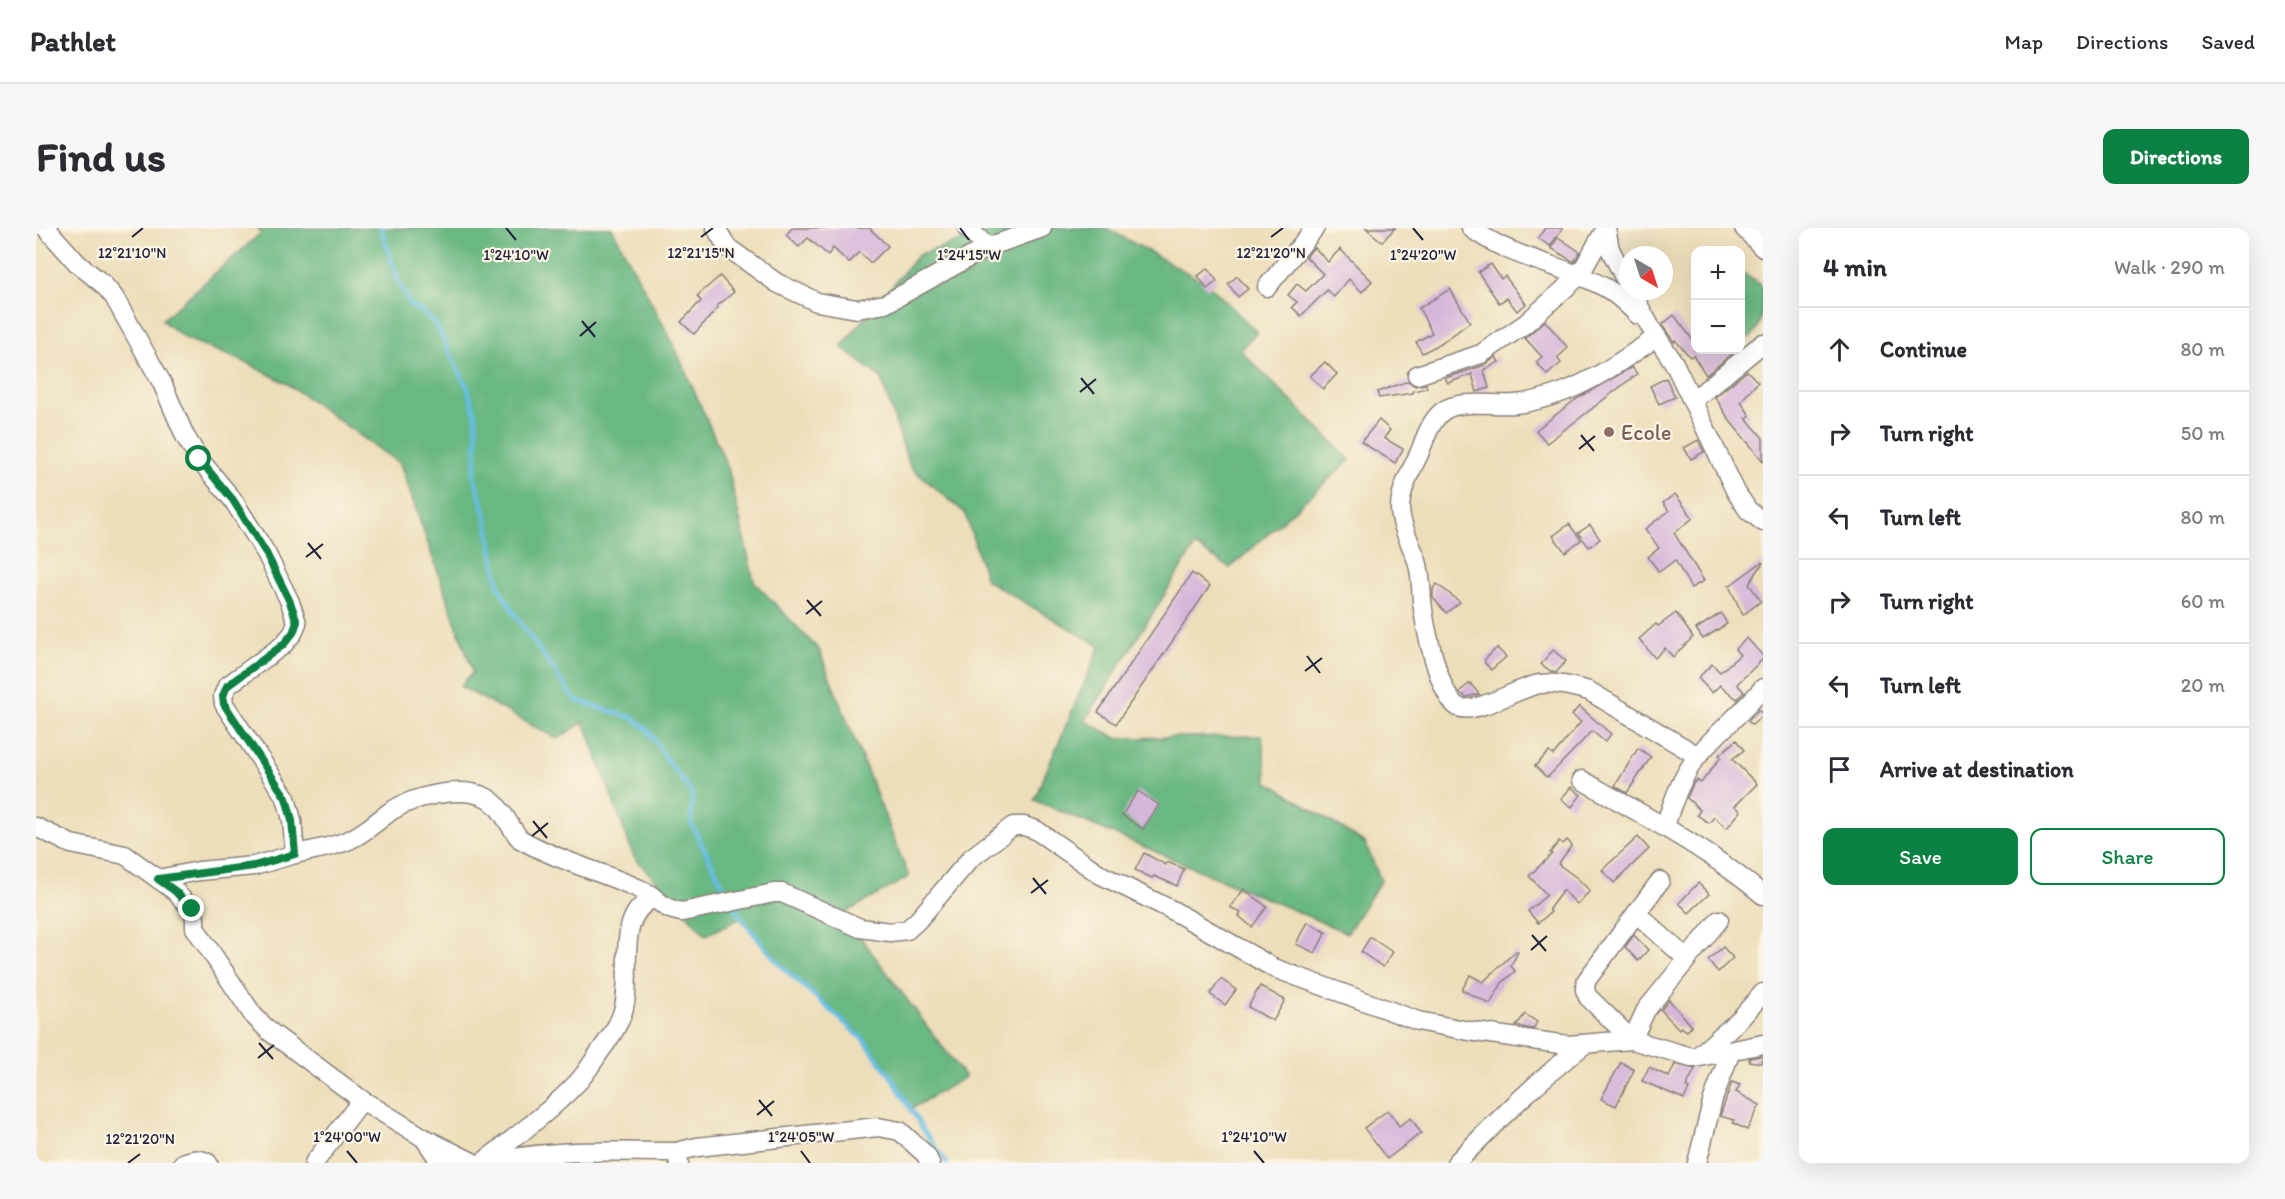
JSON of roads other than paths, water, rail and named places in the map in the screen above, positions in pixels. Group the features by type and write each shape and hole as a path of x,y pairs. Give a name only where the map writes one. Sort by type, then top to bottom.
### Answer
{"street":[{"path":"46,228 78,264 103,284 114,297 162,383 185,436 199,459 233,500 266,553 290,602 297,622 293,633 283,645 227,686 223,696 224,704 282,791 290,807 295,854"},
{"path":"716,228 727,247 777,283 817,302 857,309 885,304 939,272 988,247 1042,228"},
{"path":"967,228 988,247"},
{"path":"1267,287 1315,228"},
{"path":"1471,228 1498,246 1579,276 1614,294 1654,333"},
{"path":"1417,375 1481,354 1525,324 1579,276 1606,228"},
{"path":"1606,228 1610,249 1619,267"},
{"path":"1744,228 1763,248"},
{"path":"1636,300 1674,363 1713,439 1736,492 1749,510 1761,519"},
{"path":"1654,333 1596,376 1563,392 1516,404 1460,405 1444,410 1434,420 1413,466 1402,492 1400,511 1418,564 1423,610 1431,650 1440,677 1455,704 1461,708 1475,707 1493,702 1524,688 1541,684 1572,687 1589,691 1698,756"},
{"path":"1692,401 1762,346"},
{"path":"1665,826 1680,785 1698,756 1763,688"},
{"path":"1582,780 1665,826 1737,872 1763,895"},
{"path":"158,879 254,866 295,854 324,849 351,839 393,810 424,796 451,792 471,793 486,797 496,806 520,839 645,891 652,899 671,910 682,912 756,896 782,893 860,928 890,932 907,930 971,858 1013,826 1024,826 1036,830 1101,874 1173,910 1274,968 1418,1021 1558,1044 1632,1040 1695,1058 1763,1044"},
{"path":"36,827 70,844 125,855 175,891 192,909 195,928 253,1015 269,1031 362,1100 424,1138 474,1163"},
{"path":"1632,1040 1588,997 1585,990 1586,981 1660,881"},
{"path":"482,1163 530,1126 578,1082 613,1034 627,998 628,932 633,914 642,903 652,899"},
{"path":"1636,913 1687,958"},
{"path":"1632,1040 1646,1010 1719,920"},
{"path":"1695,1058 1740,1019 1763,993"},
{"path":"1456,1163 1512,1105 1556,1066 1586,1044"},
{"path":"1697,1163 1713,1099 1731,1051"},
{"path":"314,1163 362,1100"},
{"path":"490,1163 524,1155 578,1151 678,1157 697,1147 878,1127 900,1131 926,1155 930,1163"},
{"path":"424,1138 441,1163"},
{"path":"183,1163 191,1159 202,1159 208,1163"}],"waterway":[{"path":"381,228 398,281 411,306 424,313 436,325 468,389 476,416 477,443 474,476 486,516 499,587 517,618 575,700 633,718 648,730 692,793 691,823 730,899"},
{"path":"734,906 741,918 780,965 865,1041 947,1163"}],"place":[{"name":"Ecole","path":"1609,432"}]}
